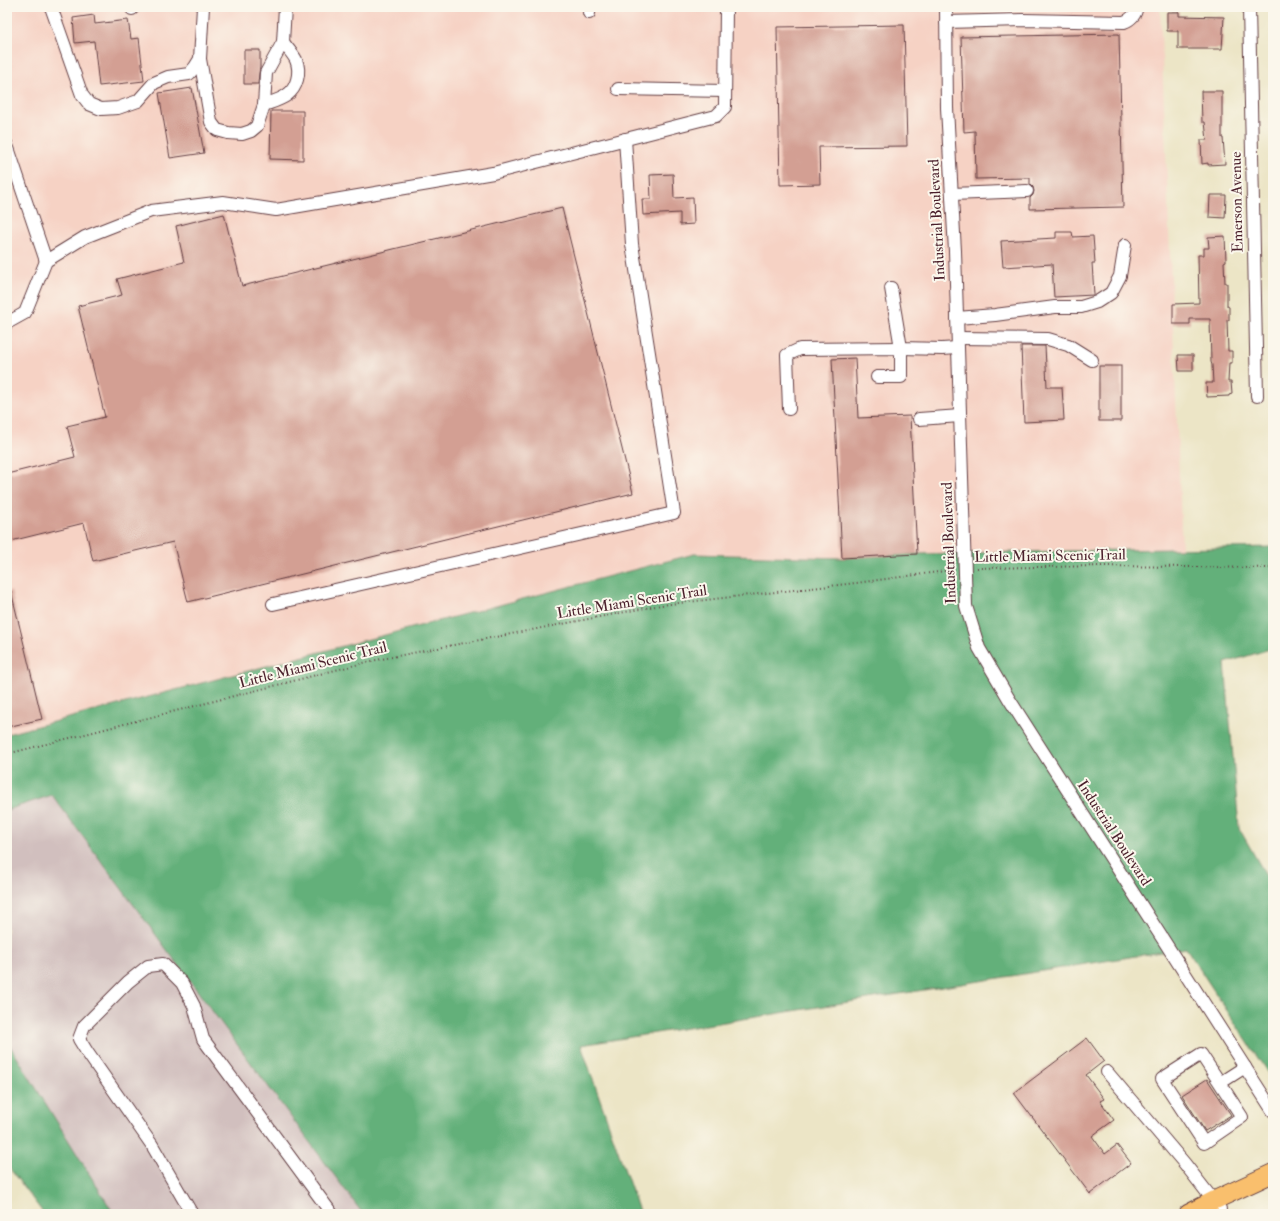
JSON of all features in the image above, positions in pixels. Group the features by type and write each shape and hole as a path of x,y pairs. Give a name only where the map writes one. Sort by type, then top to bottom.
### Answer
{"highway":[{"path":"1216,1208 1273,1173"},
{"path":"1188,1214 1216,1208 1273,1178"}],"street":[{"path":"51,7 82,96 89,104 101,109 118,108 138,101 154,82 168,77 189,74 200,59"},
{"path":"203,7 200,59 211,122 217,130 228,134 242,134 251,131 258,126 264,105 266,73 283,42 285,7"},
{"path":"7,323 25,313 46,261 85,236 151,211 223,202 276,210 493,173 716,116 725,107 726,7"},
{"name":"Industrial Boulevard","path":"946,7 947,108 958,343 966,606 979,648 1009,699 1273,1111"},
{"path":"946,22 1023,20 1124,22 1128,21 1132,17 1136,7"},
{"name":"Emerson Avenue","path":"1249,7 1257,396"},
{"path":"264,105 289,94 297,82 298,71 296,60 283,42"},
{"path":"618,89 725,91"},
{"path":"273,604 674,513 632,244 625,139"},
{"path":"7,145 46,261"},
{"path":"952,194 1027,191"},
{"path":"957,318 995,315 1055,307 1081,307 1097,302 1111,293 1120,276 1125,245"},
{"path":"877,377 901,377 901,348 891,288"},
{"path":"788,409 787,355 800,349 942,349 958,343 1048,339 1068,345 1092,360"},
{"path":"919,419 960,416"},
{"path":"192,1214 152,1145 79,1039 84,1026 128,982 148,966 163,964 182,983 194,1006 203,1039 332,1214"},
{"path":"1201,1054 1220,1083 1242,1117 1204,1143 1162,1079 1201,1054"},
{"path":"1220,1083 1245,1067"},
{"path":"1107,1072 1216,1208"}],"path":[{"name":"Little Miami Scenic Trail","path":"7,754 371,660 661,605 965,568 1102,566 1273,568"}],"shaded area":[{"path":"7,7 1160,7 1182,549 917,554 842,558 694,554 7,734"},
{"path":"87,764 392,1214 54,1214 7,1154 7,783"}],"green space":[{"path":"1273,547 1273,648 1225,663 1239,828 1273,888 1273,1081 1186,948 581,1045 640,1214 363,1214 52,795 7,810 7,734 694,554 842,558 917,554"},
{"path":"7,1041 114,1214 44,1214 7,1165"}],"building":[{"path":"1167,12 1179,12 1179,16 1224,17 1222,49 1178,49 1178,31 1167,31"},
{"path":"94,15 95,24 128,20 131,39 139,38 144,81 99,86 94,41 75,43 73,18"},
{"path":"904,25 907,146 819,147 820,184 780,185 777,27"},
{"path":"1119,34 1123,207 1030,209 1030,198 1034,191 1030,184 1030,178 976,179 975,131 964,132 961,37"},
{"path":"244,50 260,50 258,84 244,84"},
{"path":"192,88 204,153 170,158 159,93"},
{"path":"1201,91 1222,91 1222,138 1225,164 1202,164 1201,140 1207,140 1205,122 1202,122"},
{"path":"271,111 303,111 303,160 270,159"},
{"path":"673,174 674,198 693,197 694,224 680,225 680,213 643,215 642,199 651,199 650,175"},
{"path":"1210,195 1226,195 1225,218 1209,217"},
{"path":"562,208 633,493 188,602 173,542 93,561 84,523 7,542 7,474 75,457 67,426 105,417 78,306 122,295 117,279 184,262 176,226 224,214 242,286"},
{"path":"1056,232 1072,232 1073,237 1093,236 1095,263 1092,263 1094,295 1054,297 1052,264 1003,267 1001,241 1056,238"},
{"path":"1225,236 1225,283 1227,283 1227,306 1229,307 1229,320 1227,320 1228,351 1232,351 1232,363 1229,363 1228,382 1231,382 1232,394 1229,396 1207,397 1206,383 1213,383 1210,319 1190,319 1190,324 1173,324 1173,304 1199,303 1198,255 1204,255 1204,248 1209,248 1208,237"},
{"path":"1021,346 1045,346 1047,387 1062,387 1064,420 1024,422"},
{"path":"1178,355 1193,355 1193,371 1179,371"},
{"path":"855,358 858,418 910,416 917,554 842,558 832,359"},
{"path":"1099,366 1121,366 1121,421 1099,421"},
{"path":"11,591 42,719 7,727 7,592"},
{"path":"1087,1038 1104,1061 1086,1075 1104,1099 1100,1101 1114,1120 1092,1136 1105,1154 1117,1145 1131,1163 1090,1194 1014,1093"},
{"path":"1207,1079 1231,1115 1205,1131 1182,1095"}]}
